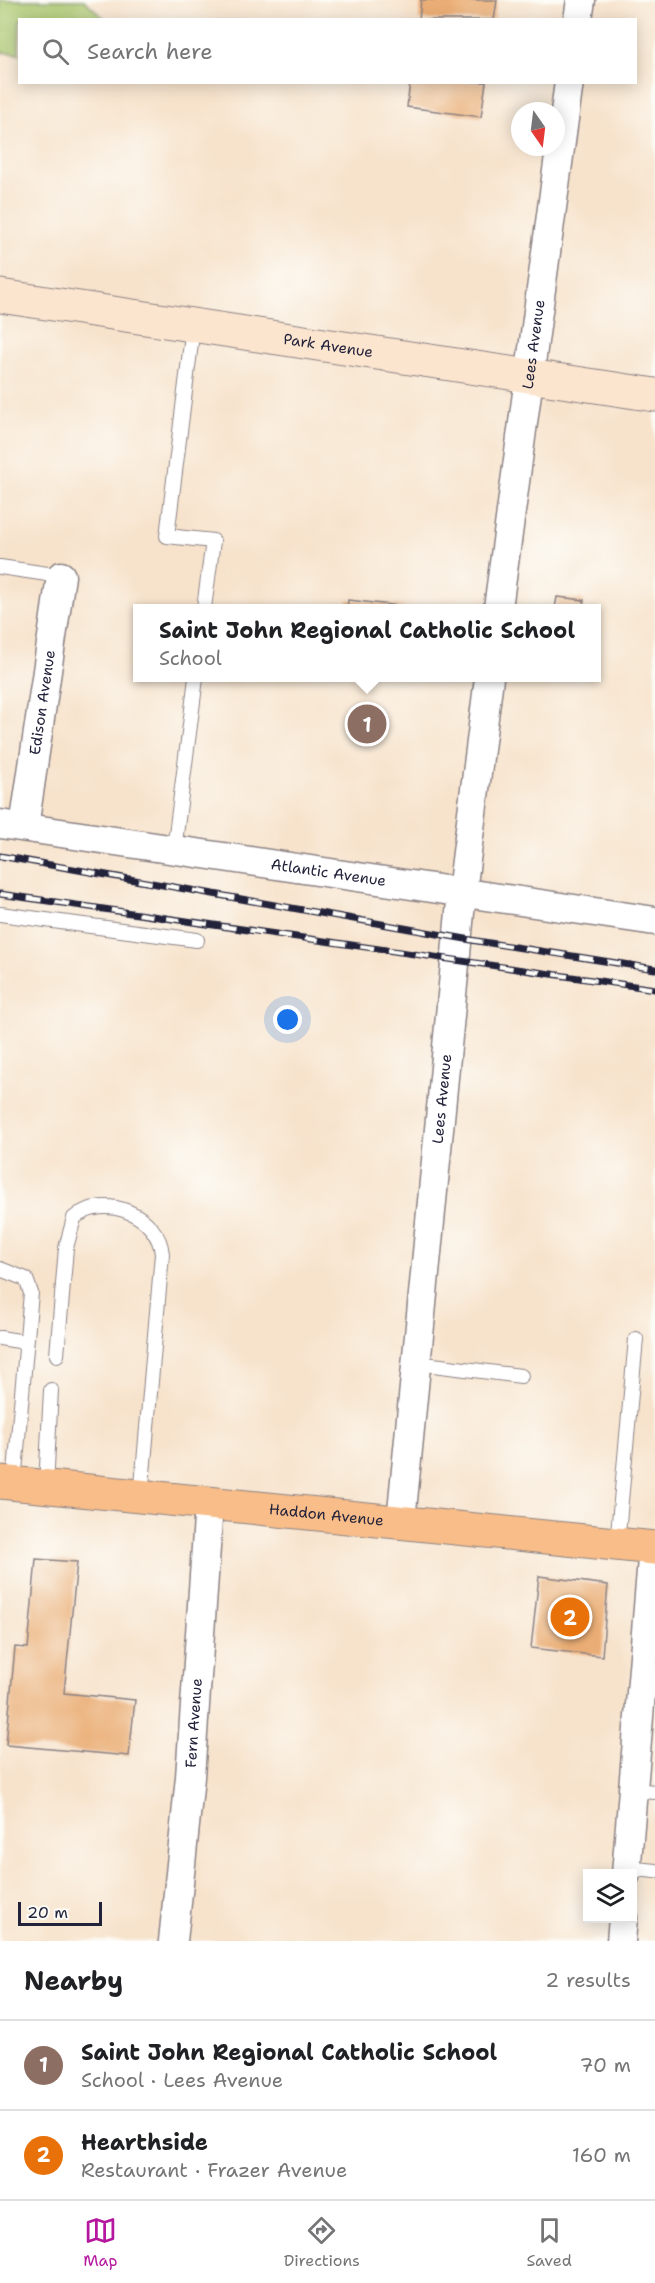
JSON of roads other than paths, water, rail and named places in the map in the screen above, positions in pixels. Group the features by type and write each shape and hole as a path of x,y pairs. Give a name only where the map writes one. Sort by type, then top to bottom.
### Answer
{"main road":[{"name":"Haddon Avenue","path":"7,1483 654,1547"}],"street":[{"path":"578,18 581,0"},
{"name":"Lees Avenue","path":"499,604 569,84"},
{"name":"Park Avenue","path":"0,296 193,327 529,374 655,395"},
{"name":"Edison Avenue","path":"12,826 61,576"},
{"name":"Lees Avenue","path":"401,1521 462,892 488,682"},
{"name":"Atlantic Avenue","path":"12,826 655,921"},
{"name":"Fern Avenue","path":"173,1941 190,1777 209,1504"},
{"path":"626,1869 644,1791 654,1547"},
{"path":"621,1941 622,1923"}],"lane":[{"path":"193,327 167,536 213,541 205,604"},
{"path":"0,567 61,576"},
{"path":"174,850 195,682"},
{"path":"0,914 197,940"},
{"path":"57,1355 66,1248 74,1218 93,1207 114,1207 139,1217 152,1226 161,1241 162,1254 141,1497"},
{"path":"0,1269 26,1279 31,1293 7,1483"},
{"path":"0,1338 25,1342"},
{"path":"617,1544 636,1339"},
{"path":"417,1363 521,1376"},
{"path":"46,1486 51,1390"},
{"path":"637,1871 655,1871"}],"railway":[{"path":"0,856 477,941 655,969"},
{"path":"0,894 655,989"}],"place":[{"name":"Saint John Regional Catholic School","path":"367,724"},
{"name":"Hearthside","path":"570,1617"}]}
